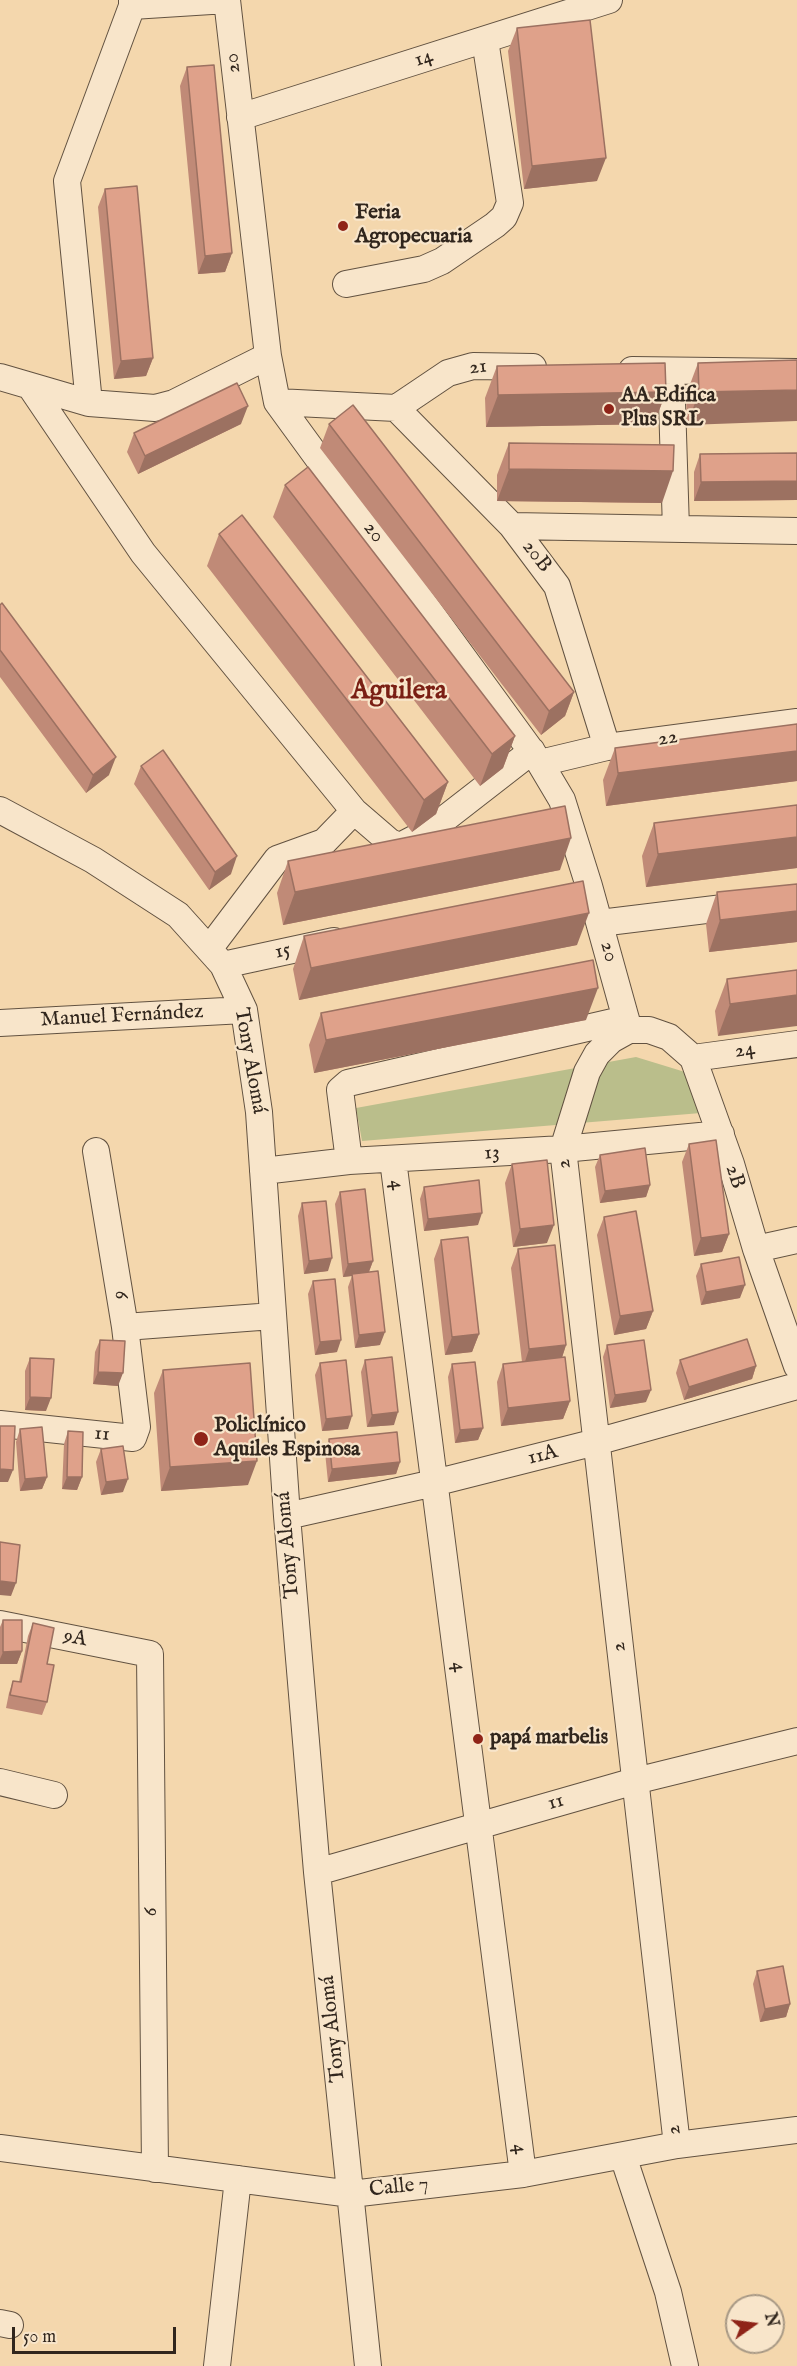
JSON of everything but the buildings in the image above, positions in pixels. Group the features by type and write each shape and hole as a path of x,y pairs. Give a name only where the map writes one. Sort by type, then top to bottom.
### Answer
{"street":[{"path":"89,403 67,181 132,3 227,0"},
{"name":"20","path":"227,0 268,356 277,402 536,757 562,800 578,888 600,923 628,1025"},
{"name":"14","path":"240,117 603,1"},
{"path":"346,284 424,269 442,261 504,217 510,203 485,40"},
{"path":"0,377 89,403 155,408 174,402 268,356"},
{"name":"21","path":"396,408 448,373 473,366 554,368"},
{"path":"613,369 797,372"},
{"path":"671,371 675,529"},
{"path":"30,386 143,553 354,811 390,842 397,845 405,844 429,831 536,757"},
{"path":"277,402 396,408"},
{"name":"20B","path":"396,408 512,526 557,586 607,747"},
{"path":"512,526 797,531"},
{"name":"22","path":"536,757 797,722"},
{"name":"Tony Alomá","path":"0,810 93,860 178,915 216,957 244,1010 259,1112 286,1516 317,1872 368,2366"},
{"path":"216,957 277,859 324,842 354,811"},
{"path":"600,923 797,900"},
{"name":"15","path":"216,957 360,935"},
{"name":"Manuel Fernández","path":"0,1023 244,1010"},
{"path":"563,1149 587,1072 597,1054 628,1025"},
{"name":"2B","path":"348,1161 340,1090 348,1083 628,1025 669,1037 693,1058 721,1134 756,1249 797,1366"},
{"name":"24","path":"693,1058 797,1044"},
{"name":"13","path":"263,1171 348,1161 563,1149 721,1134"},
{"name":"2","path":"563,1149 677,2145"},
{"name":"6","path":"96,1151 125,1327 137,1427 133,1438"},
{"name":"4","path":"393,1160 523,2175"},
{"path":"756,1249 797,1240"},
{"path":"125,1327 273,1316"},
{"name":"11A","path":"286,1516 434,1483 596,1442 797,1386"},
{"name":"11","path":"0,1424 133,1438"},
{"name":"9A","path":"0,1624 150,1654"},
{"name":"6","path":"150,1654 155,2169"},
{"name":"11","path":"317,1872 635,1781 797,1741"},
{"path":"0,1782 54,1795"},
{"name":"Calle 7","path":"0,2148 351,2194 523,2175 677,2145 797,2130"},
{"path":"623,2156 668,2292 686,2366"},
{"path":"218,2366 238,2180"}],"green space":[{"path":"636,1057 685,1072 701,1113 362,1141 356,1108"}],"place":[{"name":"Feria Agropecuaria","path":"343,226"},
{"name":"AA Edifica Plus SRL","path":"609,409"},
{"name":"Policlínico Aquiles Espinosa","path":"201,1439"},
{"name":"papá marbelis","path":"478,1739"}],"district":[{"name":"Aguilera","path":"399,692"}]}
